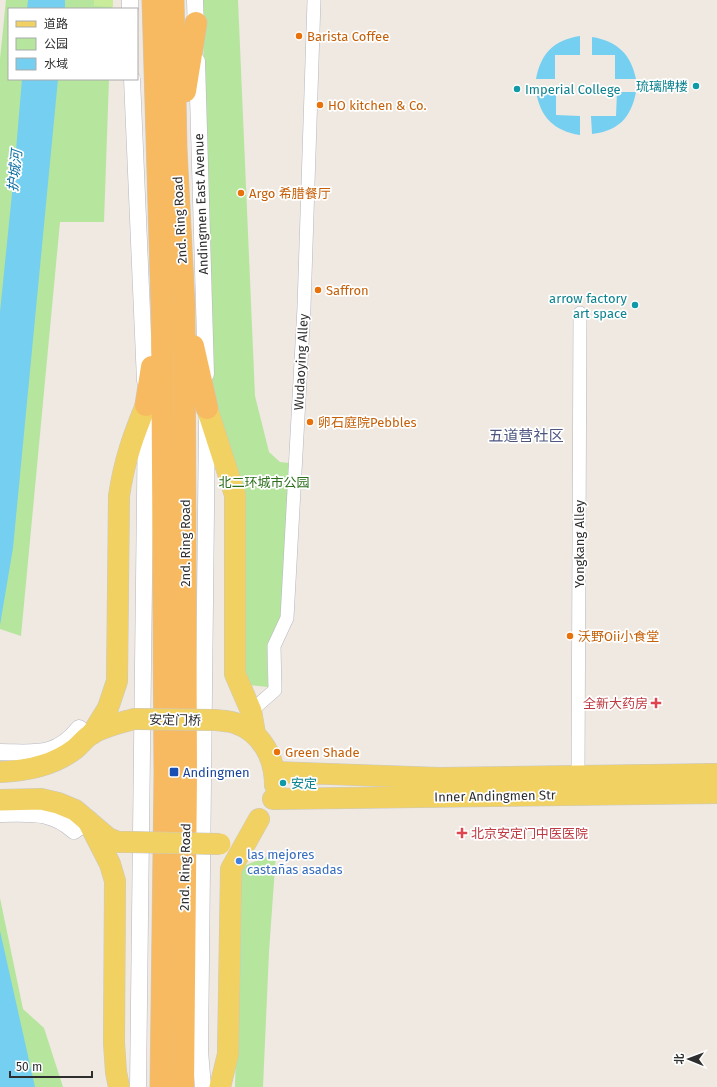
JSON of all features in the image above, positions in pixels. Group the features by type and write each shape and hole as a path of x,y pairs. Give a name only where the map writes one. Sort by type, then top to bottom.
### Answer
{"highway":[{"name":"2nd. Ring Road","path":"153,0 162,309 165,776 161,1087"},
{"name":"2nd. Ring Road","path":"173,0 176,150 184,306 186,775 183,1087"},
{"path":"176,150 196,23"},
{"path":"184,306 207,408"},
{"path":"146,404 162,309"}],"main road":[{"path":"3,762 39,768 57,761 75,749 85,731 108,708 117,681 119,496 121,480 130,445 146,404"},
{"path":"207,408 235,495 235,674 251,711 255,734 265,744 270,756 275,780 273,799 259,819 231,869 228,1054 220,1087"},
{"name":"安定门桥","path":"85,731 134,719 216,720 234,722 255,734"},
{"name":"Inner Andingmen Str","path":"274,772 439,778 717,774"},
{"name":"Inner Andingmen Str","path":"273,799 717,793"},
{"path":"3,807 41,799 58,803 75,810 81,826 110,864 115,881 114,1043 116,1072 119,1087"},
{"path":"81,826 118,842 220,844 245,832 259,819"}],"street":[{"name":"Andingmen East Avenue","path":"195,0 207,408 200,1043 203,1087"},
{"name":"Wudaoying Alley","path":"251,711 275,690 274,646 287,618 304,307 314,0"},
{"path":"132,80 146,404 138,1087"},
{"name":"Yongkang Alley","path":"578,776 580,313"}],"green space":[{"path":"6,0 112,0 112,8 8,8 8,80 109,80 104,222 60,222 21,636 0,629 0,59"},
{"path":"94,0 113,0 113,7 94,6"},
{"name":"北二环城市公园","path":"202,0 238,0 255,396 269,452 280,462 289,463 287,618 267,646 268,687 248,685 242,673 242,497 213,408"},
{"path":"276,853 269,952 263,1087 235,1087 241,867"},
{"path":"0,898 23,1009 44,1028 63,1087 0,1087"}],"water":[{"path":"28,0 65,0 65,8 27,8"},
{"path":"580,36 580,55 555,55 555,79 536,79 541,62 550,49 563,41"},
{"path":"592,37 616,45 622,50 631,62 636,79 615,79 615,55 592,55"},
{"name":"护城河","path":"22,80 58,80 13,548 0,625 0,312"},
{"path":"536,91 556,92 556,115 580,116 580,135 563,130 550,121 541,108"},
{"path":"617,92 636,92 631,109 627,116 622,122 609,130 592,134 591,116 616,116"},
{"path":"0,931 35,1087 0,1087"}],"place":[{"name":"Barista Coffee","path":"299,36"},
{"name":"琉璃牌楼","path":"696,86"},
{"name":"Imperial College","path":"517,89"},
{"name":"HO kitchen & Co.","path":"320,105"},
{"name":"Argo 希腊餐厅","path":"241,193"},
{"name":"Saffron","path":"318,290"},
{"name":"arrow factory art space","path":"635,305"},
{"name":"卵石庭院Pebbles","path":"310,422"},
{"name":"沃野Oii小食堂","path":"570,636"},
{"name":"全新大药房","path":"656,703"},
{"name":"Green Shade","path":"277,752"},
{"name":"Andingmen","path":"174,772"},
{"name":"安定","path":"283,783"},
{"name":"北京安定门中医医院","path":"462,833"},
{"name":"las mejores castañas asadas","path":"239,861"}],"district":[{"name":"五道营社区","path":"526,436"}]}
